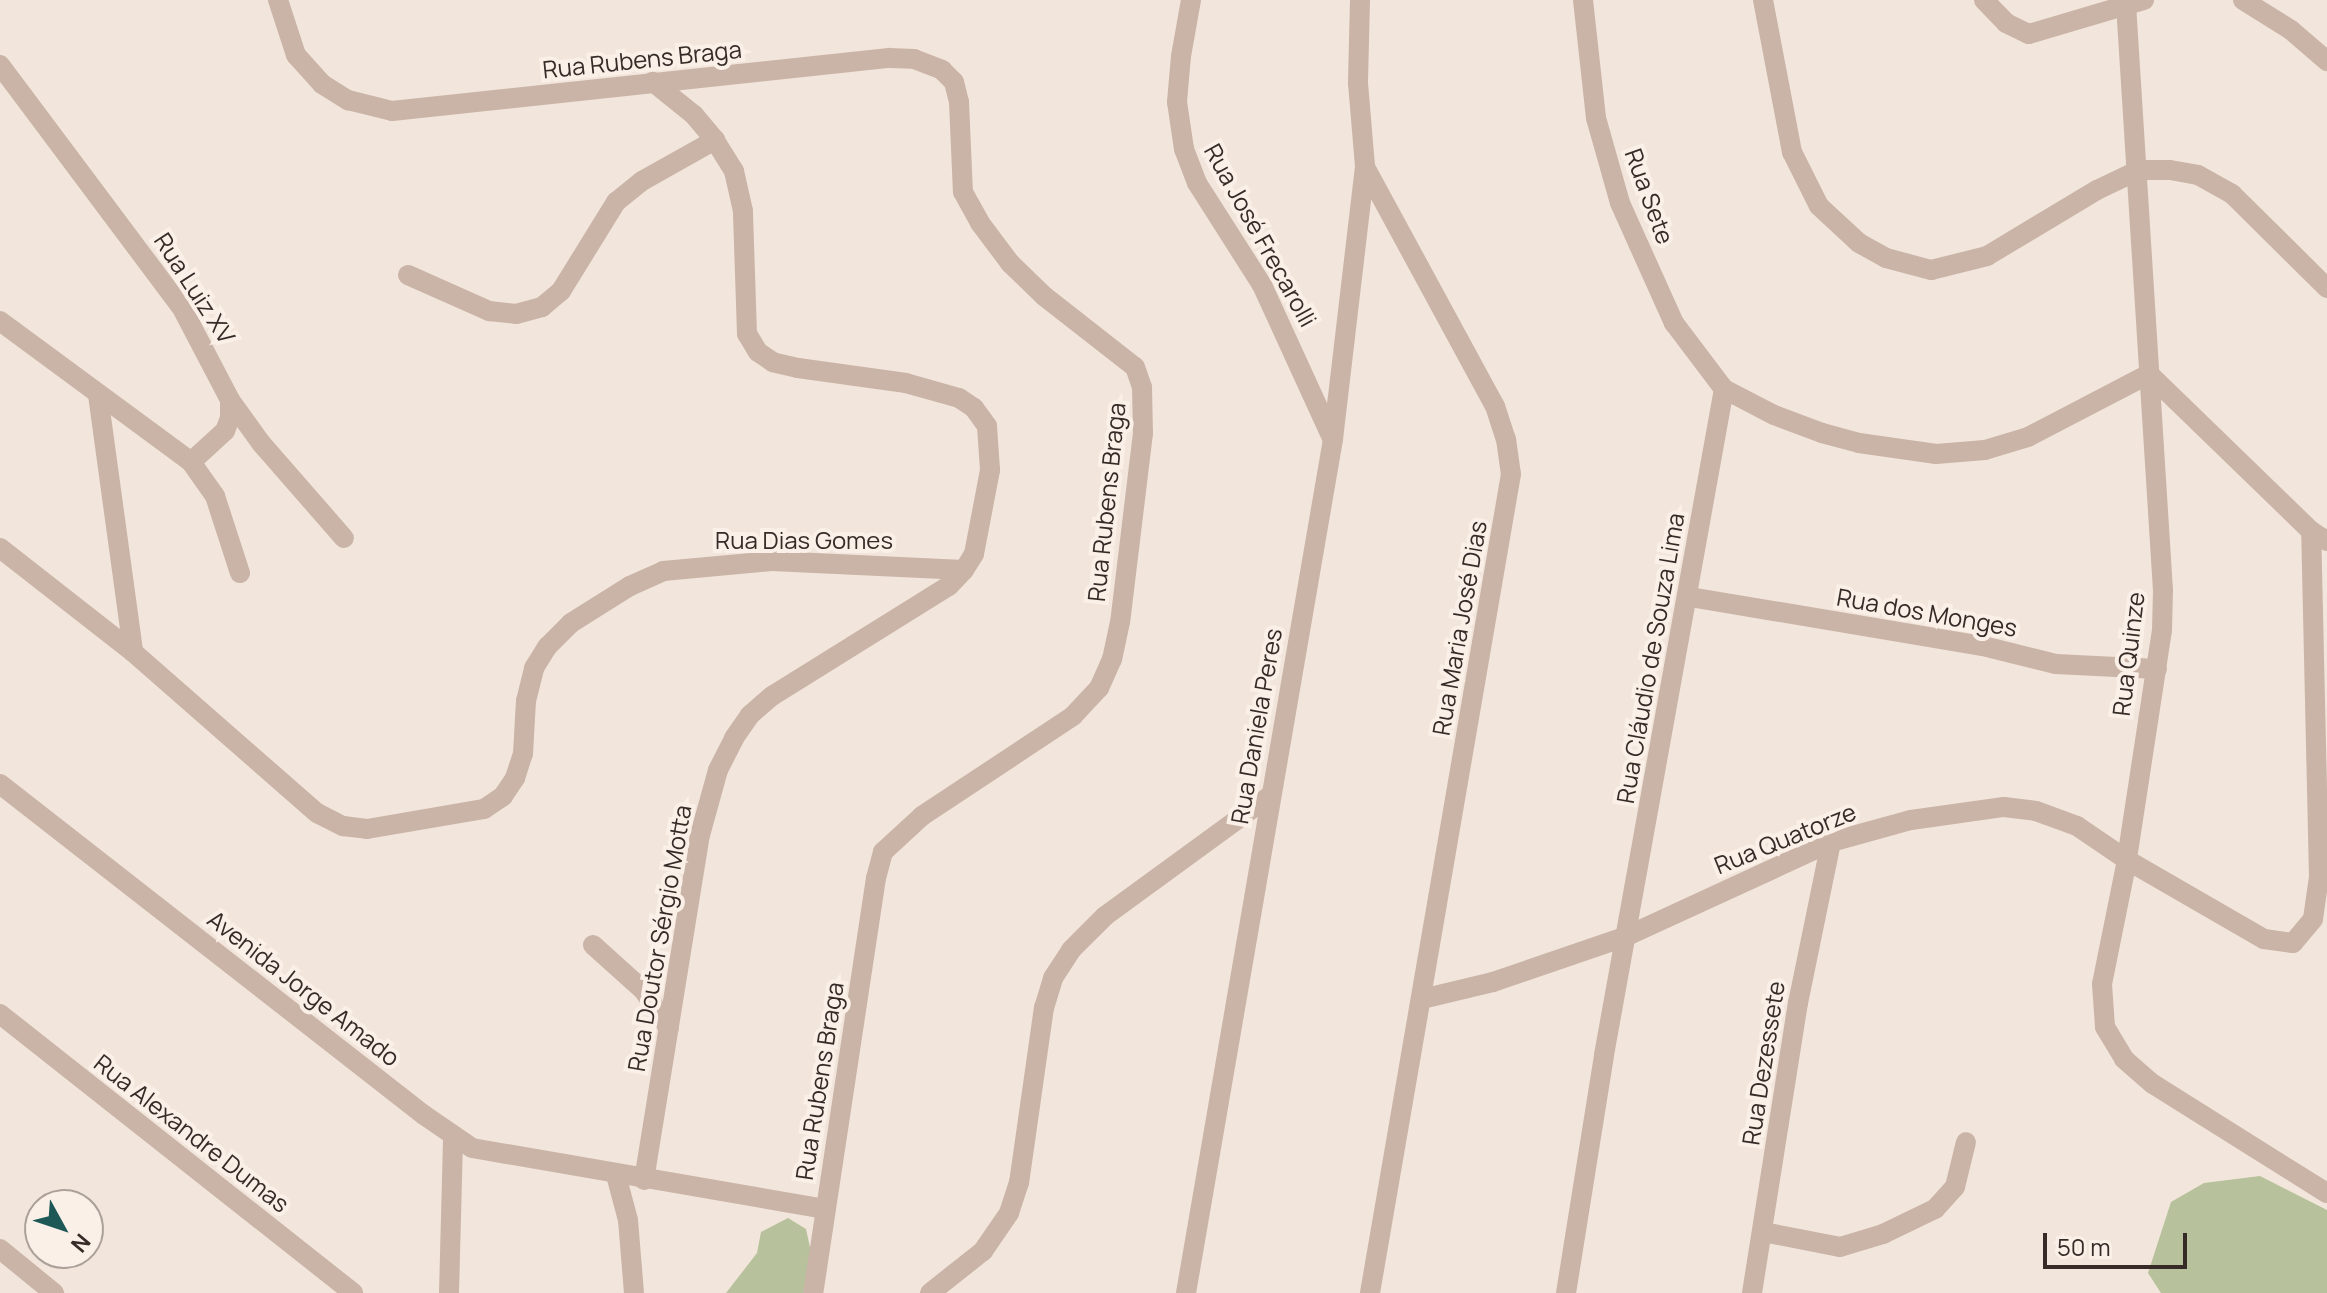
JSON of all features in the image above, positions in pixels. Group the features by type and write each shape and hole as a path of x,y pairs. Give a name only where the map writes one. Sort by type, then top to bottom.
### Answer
{"street":[{"name":"Rua Rubens Braga","path":"278,0 296,55 322,84 348,100 392,111 456,107 653,82 889,58 914,59 942,70 954,82 957,92 963,192 980,223 1010,263 1044,296 1135,367 1142,387 1143,433 1120,622 1112,659 1099,688 1073,716 922,816 883,852 876,878 813,1293"},
{"name":"Rua José Frecarolli","path":"1191,0 1177,102 1184,149 1197,183 1269,298 1333,439"},
{"name":"Rua Maria José Dias","path":"1360,0 1358,83 1365,167 1495,406 1506,439 1511,474 1370,1293"},
{"name":"Rua Sete","path":"1583,0 1596,118 1620,203 1674,323 1724,389"},
{"path":"1763,0 1792,152 1819,206 1859,243 1886,258 1931,270 1987,256 2097,190 2139,170 2170,170 2213,181 2232,194 2327,288"},
{"path":"1984,0 2006,23 2029,34 2135,2"},
{"path":"2243,0 2291,30 2327,61"},
{"name":"Rua Quinze","path":"2135,2 2139,170 2163,590 2157,669 2127,860 2102,984 2105,1027 2113,1046 2153,1084 2327,1193"},
{"name":"Rua Luiz XV","path":"0,65 183,310 230,400 261,443 344,538"},
{"name":"Rua Doutor Sérgio Motta","path":"644,1180 700,835 718,770 750,715 772,696 949,586 964,570 974,554 990,470 987,426 974,408 959,398 906,383 798,368 773,362 758,352 747,334 743,211 734,171 715,140 694,115 653,82"},
{"path":"408,275 489,311 516,314 542,307 561,291 616,202 642,181 715,140"},
{"name":"Rua Daniela Peres","path":"1186,1293 1333,439 1365,167"},
{"path":"0,321 191,462 215,496 240,573"},
{"path":"1724,389 1774,415 1822,433 1859,443 1936,454 1985,450 2028,437 2149,374 2322,533"},
{"name":"Rua Cláudio de Souza Lima","path":"1566,1293 1724,389"},
{"path":"98,395 133,652"},
{"path":"191,462 225,431 230,418 230,400"},
{"name":"Rua Quatorze","path":"1422,999 1493,982 1627,936 1831,842 1911,820 2004,807 2056,817 2077,826 2127,860 2264,939 2293,943 2313,919 2319,877 2322,533"},
{"name":"Rua Dias Gomes","path":"0,548 133,652 317,813 343,826 367,829 484,809 503,796 515,778 523,754 526,701 534,668 547,647 571,623 630,586 663,571 772,561 964,570"},
{"name":"Rua dos Monges","path":"1690,597 1983,646 2056,664 2157,669"},
{"name":"Avenida Jorge Amado","path":"0,784 453,1137 472,1148 826,1209"},
{"path":"930,1293 983,1251 1009,1213 1019,1183 1044,1008 1053,978 1071,950 1105,916 1271,795"},
{"name":"Rua Dezessete","path":"1752,1293 1798,1003 1831,842"},
{"path":"593,945 644,991 669,1029"},
{"name":"Rua Alexandre Dumas","path":"0,1014 353,1293"},
{"path":"449,1293 453,1137"},
{"path":"1763,1232 1840,1247 1883,1234 1935,1209 1955,1187 1966,1142"},
{"path":"616,1175 628,1220 634,1293"},
{"path":"0,1248 54,1293"}],"green space":[{"path":"2260,1176 2327,1210 2327,1293 2161,1293 2148,1273 2171,1202 2204,1183"},
{"path":"788,1218 806,1229 811,1252 804,1293 726,1293 757,1253 761,1232"}]}
